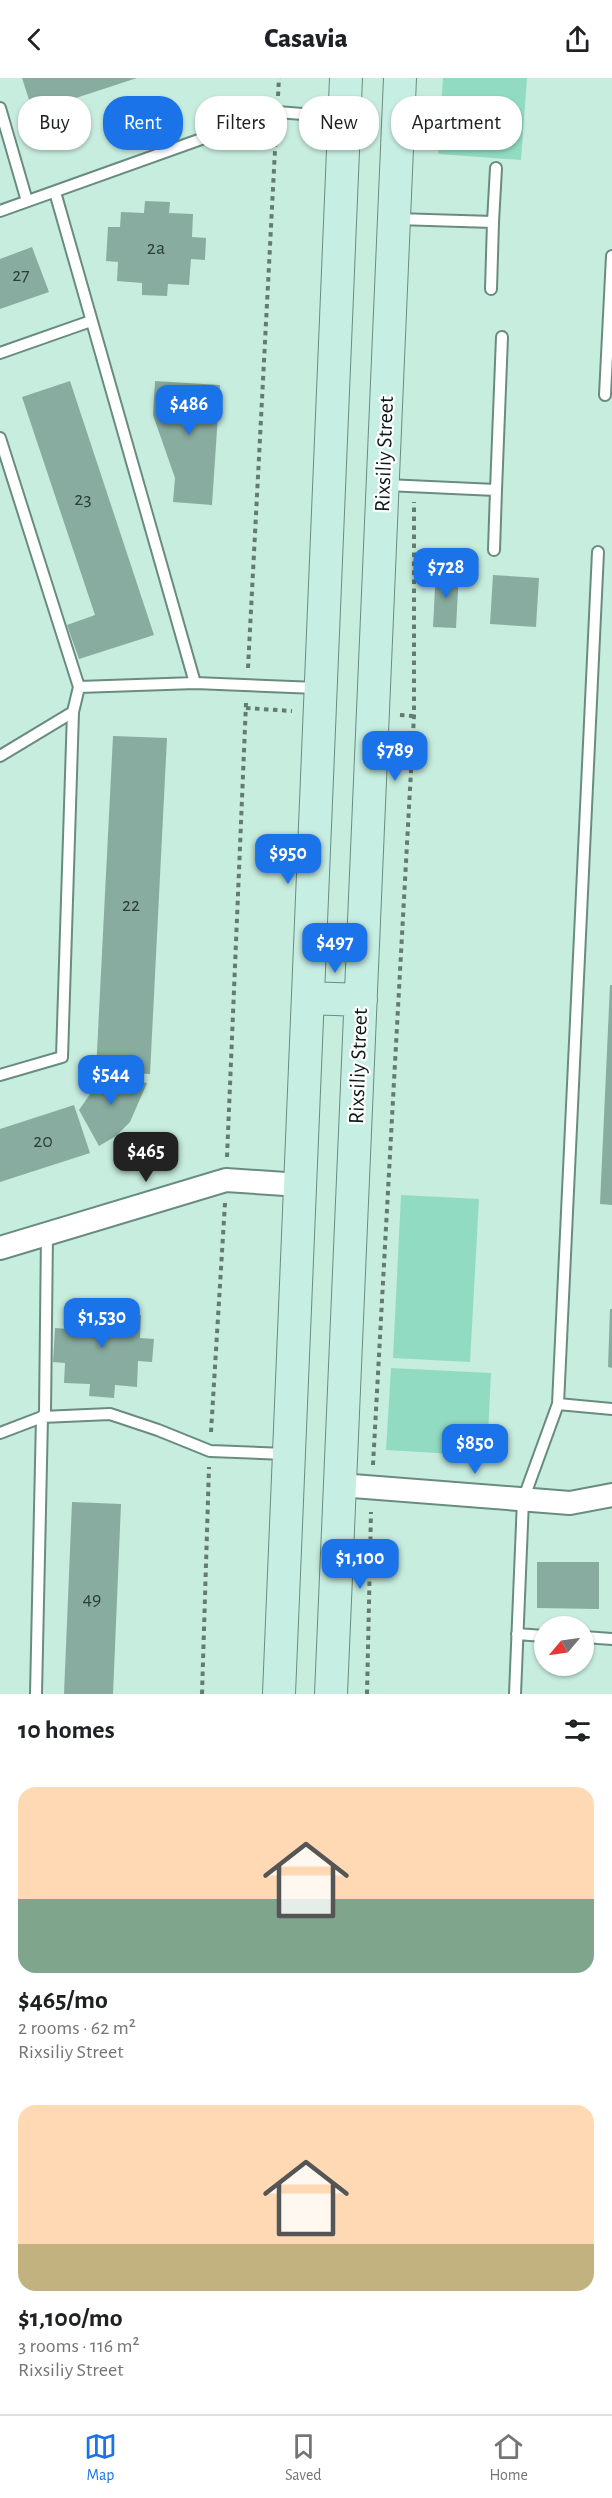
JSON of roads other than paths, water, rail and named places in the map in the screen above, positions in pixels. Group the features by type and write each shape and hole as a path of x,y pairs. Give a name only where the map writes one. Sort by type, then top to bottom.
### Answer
{"main road":[{"path":"345,96 346,78"},
{"name":"Rixsiliy Street","path":"331,1694 400,78"},
{"path":"279,1694 343,150"},
{"path":"308,998 361,1000"}],"street":[{"path":"0,1248 226,1180 300,1185"},
{"path":"340,1485 570,1503 612,1495"}],"lane":[{"path":"0,108 27,201"},
{"path":"0,210 277,112 299,114"},
{"path":"491,289 496,168"},
{"path":"55,192 195,683"},
{"path":"394,219 493,222"},
{"path":"605,395 612,256"},
{"path":"0,353 91,321"},
{"path":"494,550 502,337"},
{"path":"0,438 79,687 73,712 62,1057 0,1075"},
{"path":"383,485 496,490"},
{"path":"515,1694 523,1500 558,1404 598,552"},
{"path":"79,687 195,683 247,684 320,701"},
{"path":"0,756 73,712"},
{"path":"36,1694 42,1417 45,1413 47,1233"},
{"path":"558,1404 612,1409"},
{"path":"0,1433 42,1417 110,1414 210,1451 289,1455"},
{"path":"517,1634 534,1635"},
{"path":"594,1638 612,1639"}]}
